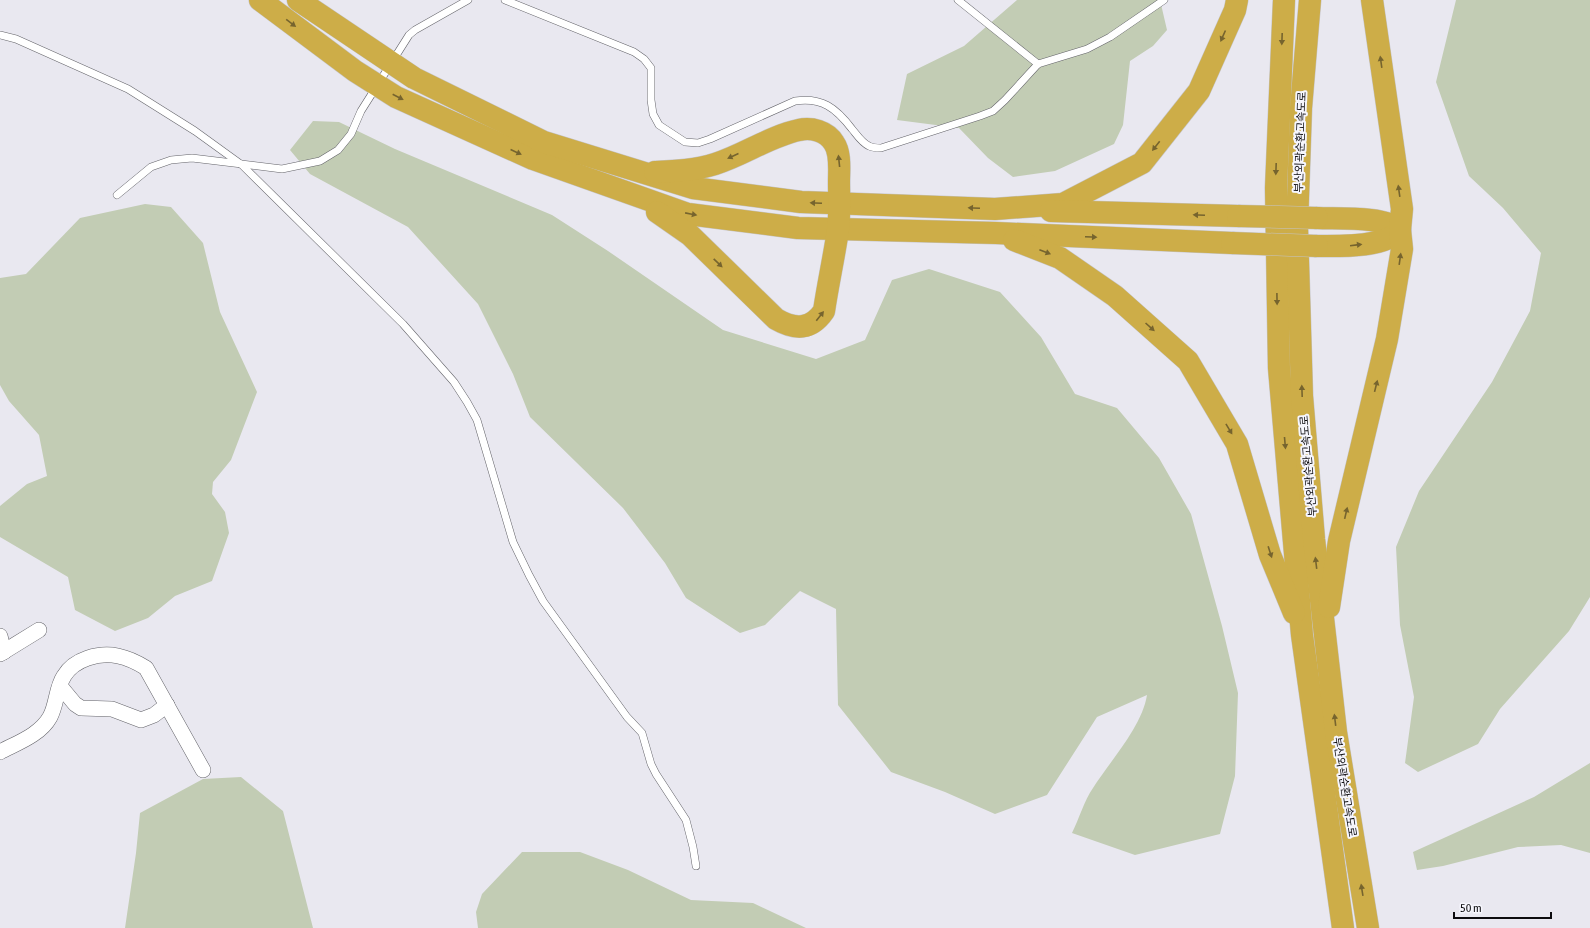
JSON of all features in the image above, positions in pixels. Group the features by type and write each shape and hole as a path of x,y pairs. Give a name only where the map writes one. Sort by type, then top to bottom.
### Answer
{"highway":[{"path":"260,0 355,71 396,97 533,160 688,214 798,228 996,233 1317,246 1346,246 1380,241 1392,237 1400,230"},
{"path":"298,0 414,78 544,142 693,188 801,202 839,204 1377,220 1396,225 1400,230"},
{"path":"995,209 1063,204 1142,163 1199,91 1237,0"},
{"name":"부산외곽순환고속도로","path":"1284,0 1276,188 1278,368 1302,635 1343,928"},
{"name":"부산외곽순환고속도로","path":"1310,0 1301,108 1297,226 1302,396 1314,540 1336,732 1368,928"},
{"path":"1325,634 1339,541 1387,339 1402,249 1400,230 1402,209 1372,0"},
{"path":"633,195 684,231 776,319 787,325 799,327 818,320 824,311 838,229 839,166 838,152 834,142 819,131 808,128 792,132 716,164 677,171 643,173"},
{"path":"996,233 1060,258 1115,296 1188,361 1237,444 1270,555 1302,635"}],"street":[{"path":"0,636 2,653 39,630"},
{"path":"0,752 39,729 50,717 63,676 71,666 79,661 102,655 118,655 134,661 146,668 203,770"},
{"path":"60,686 75,704 81,708 112,710 141,720 154,716 167,704"}],"lane":[{"path":"117,195 151,167 171,160 192,158 282,169 320,161 338,150 351,134 361,111 409,35 415,30 468,0"},
{"path":"505,0 634,52 644,58 651,68 651,100 653,114 659,125 685,142 698,142 710,139 795,101 807,99 817,100 842,116 863,143 871,147 881,148 993,111 1038,64 1086,49 1110,37 1164,0"},
{"path":"958,0 1038,64"},
{"path":"0,35 16,39 128,89 195,131 242,165 403,324 454,382 468,402 477,420 513,542 529,575 548,607 627,717 642,733 651,764 656,774 686,820 696,866"}],"green space":[{"path":"1017,0 1160,0 1167,30 1153,46 1130,61 1123,125 1114,144 1055,171 1013,177 988,158 959,128 897,120 907,74 964,46"},
{"path":"1456,0 1590,0 1590,597 1569,631 1500,709 1478,744 1418,772 1405,763 1414,697 1400,625 1396,547 1419,491 1492,382 1530,311 1541,253 1503,208 1469,176 1436,82"},
{"path":"313,121 339,122 395,149 552,215 608,251 723,330 816,359 865,340 892,280 929,269 1000,292 1041,337 1075,394 1117,408 1159,458 1191,514 1222,626 1238,693 1235,776 1220,834 1135,855 1072,833 1090,793 1139,719 1147,695 1097,717 1047,795 995,814 945,792 891,772 838,705 836,609 800,591 765,625 740,633 686,598 665,563 623,508 530,417 513,374 478,304 408,227 310,174 290,150"},
{"path":"145,204 171,207 203,243 220,312 257,392 231,460 213,482 212,494 225,512 229,533 212,581 175,596 148,618 115,631 75,610 68,577 0,537 0,506 27,484 47,476 39,435 9,401 0,385 0,278 26,274 80,218"},
{"path":"1590,763 1590,853 1561,845 1518,847 1443,866 1417,870 1413,852 1534,797"},
{"path":"241,777 283,811 313,928 125,928 136,853 140,813 203,779"},
{"path":"522,852 580,852 628,870 691,900 753,903 806,928 478,928 476,912 482,894"}]}
